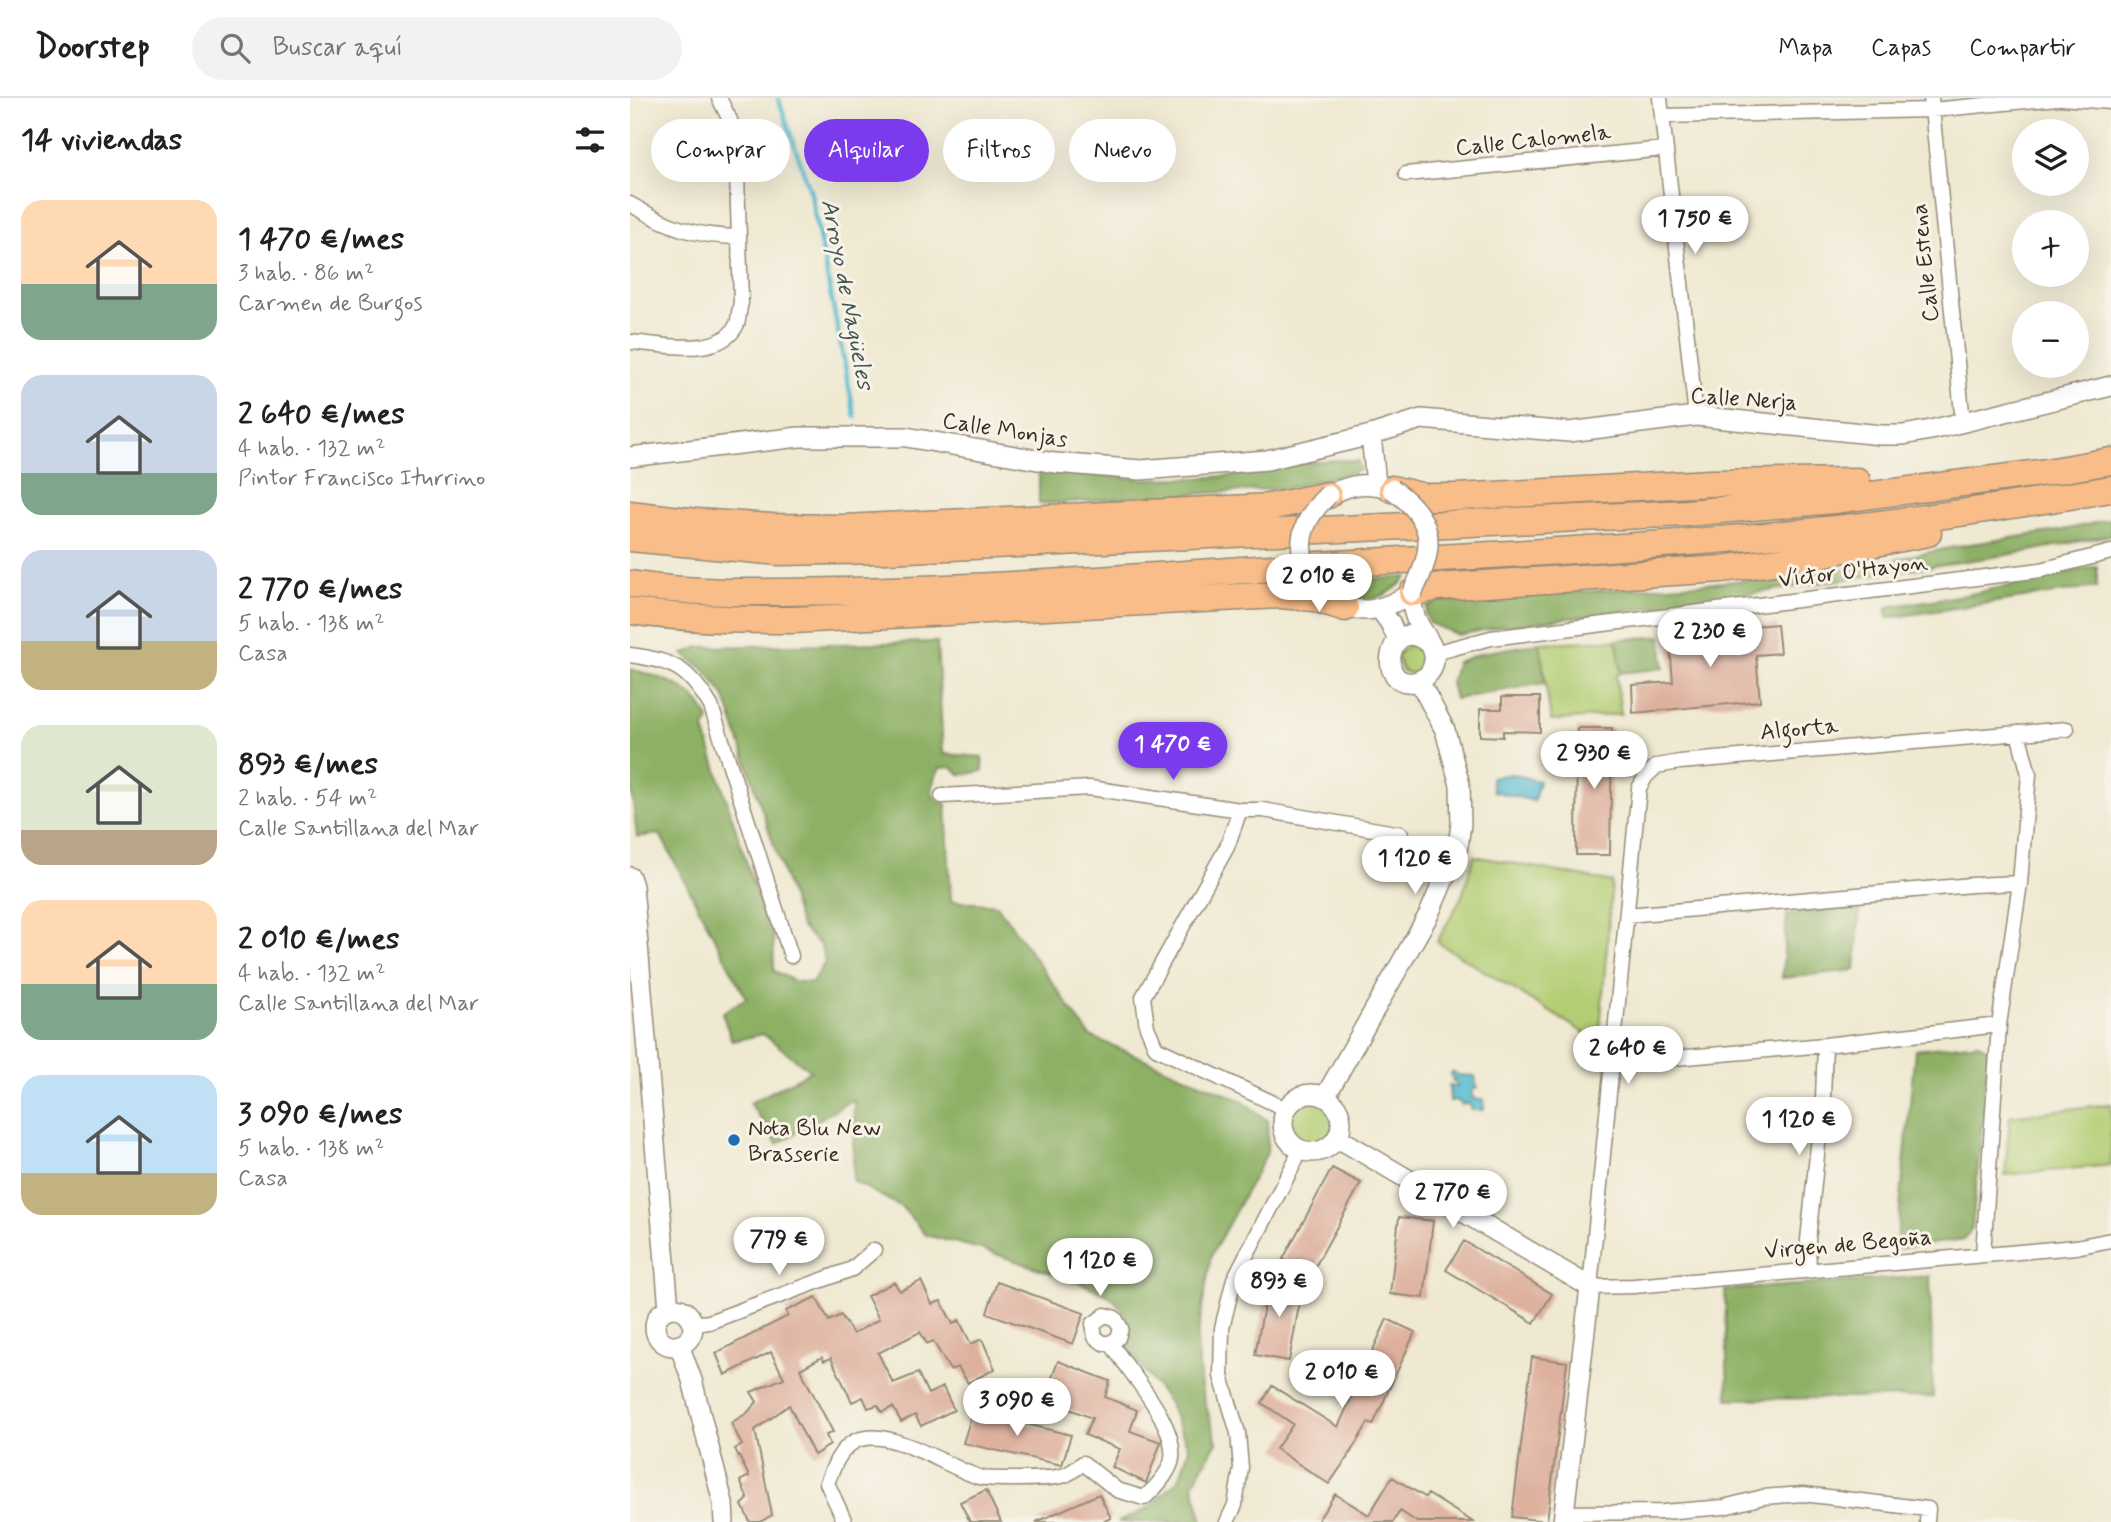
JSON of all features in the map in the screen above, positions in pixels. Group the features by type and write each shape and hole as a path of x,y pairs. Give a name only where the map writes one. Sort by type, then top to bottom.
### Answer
{"highway":[{"path":"630,538 779,552 887,550 1687,513 1924,489 2111,461"},
{"path":"1384,487 1425,497 1457,498 1710,483 1868,481 1924,489"},
{"path":"630,584 699,590 772,592 989,587 1723,539 1843,528 1996,509 2111,489"},
{"path":"630,514 772,527 844,528 1269,507 1328,495"},
{"path":"1411,594 1437,587 1673,574 1788,560 1941,531 1996,509"},
{"path":"630,611 668,617 793,620 1280,595 1314,598 1345,608"}],"street":[{"path":"630,342 701,346 717,343 737,324 741,303 736,142 730,120 719,98"},
{"path":"1660,98 1696,416"},
{"path":"1662,116 2059,98 2111,102"},
{"name":"Calle Estena","path":"1932,104 1963,423"},
{"name":"Calle Calomela","path":"1406,174 1664,149"},
{"path":"630,204 685,232 712,237 738,237"},
{"name":"Calle Nerja","path":"1371,435 1421,419 1569,432 1696,416 1903,435 2111,386"},
{"path":"1371,435 1384,487"},
{"name":"Calle Monjas","path":"630,457 799,437 906,437 1055,463 1141,470 1267,460 1371,435"},
{"path":"1351,485 1384,487 1410,502 1423,521 1429,543 1426,566 1411,594 1380,609 1362,611 1345,608 1315,587 1304,564 1302,538 1311,514 1328,495 1351,485"},
{"name":"Víctor O'Hayon","path":"1432,649 1491,638 2041,570 2111,552"},
{"path":"1411,594 1416,619 1432,649 1434,665 1429,675 1419,681 1398,678 1391,669 1388,659 1391,648 1398,640 1415,636 1432,649"},
{"path":"1380,609 1398,640"},
{"path":"630,655 679,667 697,683 711,706 791,956"},
{"path":"1325,1097 1429,914 1458,846 1461,824 1460,785 1446,730 1419,681"},
{"name":"Algorta","path":"1590,1287 1639,788 1646,776 1657,766 1722,757 2067,729"},
{"path":"1983,1254 1998,1025 2020,883 2029,774 2018,733"},
{"path":"942,796 1090,788 1241,810 1263,810 1401,834"},
{"path":"1241,810 1227,847 1143,997 1147,1027 1156,1048 1286,1109"},
{"path":"630,877 634,886 669,1309"},
{"path":"1627,915 2020,883"},
{"path":"1613,1058 1652,1060 1825,1045 1998,1025"},
{"path":"1810,1269 1808,1240 1823,1098 1825,1045"},
{"path":"1311,1094 1325,1097 1337,1107 1342,1123 1338,1138 1328,1148 1315,1152 1301,1150 1288,1140 1283,1125 1286,1109 1297,1098 1311,1094"},
{"path":"1338,1138 1590,1287 1564,1518 1724,1507 1763,1497 1803,1494 1928,1510 1927,1522"},
{"path":"1227,1522 1235,1504 1241,1468 1238,1433 1221,1376 1222,1328 1234,1279 1301,1150"},
{"name":"Virgen de Begoña","path":"1590,1287 1634,1286 2076,1247 2111,1240"},
{"path":"692,1324 709,1322 852,1269 874,1250"},
{"path":"669,1309 687,1313 692,1324 691,1335 679,1345 667,1345 656,1332 656,1320 669,1309"},
{"path":"845,1522 827,1483 837,1459 853,1442 877,1437 914,1447 980,1477 1051,1478 1066,1475 1083,1463 1117,1490 1144,1497 1158,1485 1171,1462 1172,1447 1164,1421 1110,1343"},
{"path":"679,1345 695,1392 723,1503 724,1522"}],"green space":[{"path":"1335,460 1358,461 1360,470 1289,488 1039,504 1039,471 1144,479 1195,478 1230,476 1280,465"},
{"path":"2111,519 2111,535 2025,552 1689,603 1504,626 1458,635 1429,623 1426,615 1427,607 1437,602 1713,583 1837,571"},
{"path":"2097,566 2097,587 1887,618 1887,607 1971,594"},
{"path":"1407,577 1389,592 1368,599 1348,596 1329,581"},
{"path":"1661,636 1664,668 1621,673 1617,640"},
{"path":"1617,640 1621,673 1616,675 1621,714 1551,721 1540,643"},
{"path":"937,642 943,754 982,757 983,771 961,775 951,767 940,768 934,780 932,793 936,800 946,804 951,901 997,905 1090,1036 1241,1100 1268,1121 1267,1153 1211,1256 1197,1339 1201,1389 1217,1442 1193,1484 1203,1522 1118,1522 1148,1508 1179,1479 1189,1449 1169,1403 1131,1353 1125,1315 1117,1303 1106,1294 1083,1284 981,1249 926,1235 902,1207 853,1181 854,1099 777,1144 750,1103 811,1071 763,1034 732,1041 722,1013 746,998 660,834 637,837 630,778 630,669 676,685 696,699 703,709 709,720 704,729 765,921 773,931 774,971 794,981 812,983 825,962 821,946 801,927 725,697 706,671 683,654 699,647"},
{"path":"1412,642 1429,653 1418,675 1402,671 1397,655"},
{"path":"1540,643 1545,683 1455,699 1451,683 1457,662 1482,653"},
{"path":"1474,856 1612,882 1599,1042 1437,942 1462,896"},
{"path":"1860,907 1855,970 1782,978 1787,914"},
{"path":"1979,1043 1989,1051 1972,1228 1964,1239 1896,1249 1915,1050"},
{"path":"1311,1100 1320,1101 1327,1106 1332,1113 1332,1131 1327,1138 1320,1143 1311,1144 1302,1143 1295,1138 1290,1131 1289,1122 1290,1113 1295,1106 1302,1101"},
{"path":"2111,1104 2111,1165 2005,1175 2010,1116"},
{"path":"1930,1276 1933,1397 1728,1399 1725,1290"}],"water":[{"path":"1512,774 1539,781 1534,801 1493,791 1491,777"},
{"path":"1453,1071 1458,1075 1475,1076 1477,1089 1472,1089 1473,1099 1484,1100 1484,1110 1472,1110 1468,1103 1462,1105 1457,1100 1450,1101 1449,1086 1457,1087 1450,1074"}],"building":[{"path":"1777,624 1780,653 1756,655 1760,701 1633,713 1632,685 1673,682 1669,633"},
{"path":"1502,697 1540,697 1540,732 1503,731 1503,737 1480,736 1480,709 1502,709"},
{"path":"1577,728 1612,728 1610,855 1576,855"},
{"path":"1332,1168 1361,1183 1311,1274 1283,1259"},
{"path":"1399,1217 1433,1221 1424,1298 1390,1294"},
{"path":"1464,1241 1552,1294 1534,1323 1446,1270"},
{"path":"1269,1278 1303,1283 1289,1361 1255,1355"},
{"path":"921,1281 932,1304 941,1301 953,1324 959,1320 971,1344 982,1339 995,1369 968,1383 958,1367 950,1370 933,1341 927,1344 920,1332 878,1353 893,1383 918,1373 928,1394 943,1387 954,1410 921,1426 915,1415 901,1422 893,1407 882,1412 878,1405 868,1408 863,1397 852,1402 831,1358 824,1361 822,1357 800,1369 833,1432 826,1435 830,1445 814,1455 789,1405 755,1430 772,1515 760,1522 750,1522 742,1505 748,1499 740,1481 749,1476 735,1449 742,1445 731,1423 747,1413 757,1402 751,1392 784,1378 771,1352 725,1375 716,1353 788,1316 786,1311 816,1297 829,1321 841,1315 853,1334 879,1319 867,1296 894,1282 900,1291"},
{"path":"997,1282 1084,1313 1073,1344 987,1313"},
{"path":"1387,1319 1415,1332 1373,1425 1368,1423 1329,1484 1276,1449 1293,1424 1262,1403 1272,1386 1338,1427"},
{"path":"1532,1357 1567,1362 1547,1521 1512,1517"},
{"path":"1058,1361 1110,1381 1105,1397 1137,1410 1130,1431 1161,1442 1146,1483 1112,1467 1120,1449 1085,1435 1092,1418 1044,1399"},
{"path":"973,1411 1071,1435 1062,1465 963,1443"},
{"path":"1392,1477 1425,1497 1428,1494 1473,1522 1417,1522 1400,1511 1393,1522 1317,1522 1335,1494 1369,1515"},
{"path":"986,1490 1001,1522 970,1522 960,1502"},
{"path":"1099,1494 1111,1518 1102,1522 1036,1522"}],"waterway":[{"name":"Arroyo de Nagüeles","path":"778,98 810,190 855,417"}],"place":[{"name":"Nota Blu New Brasserie","path":"734,1140"}]}
